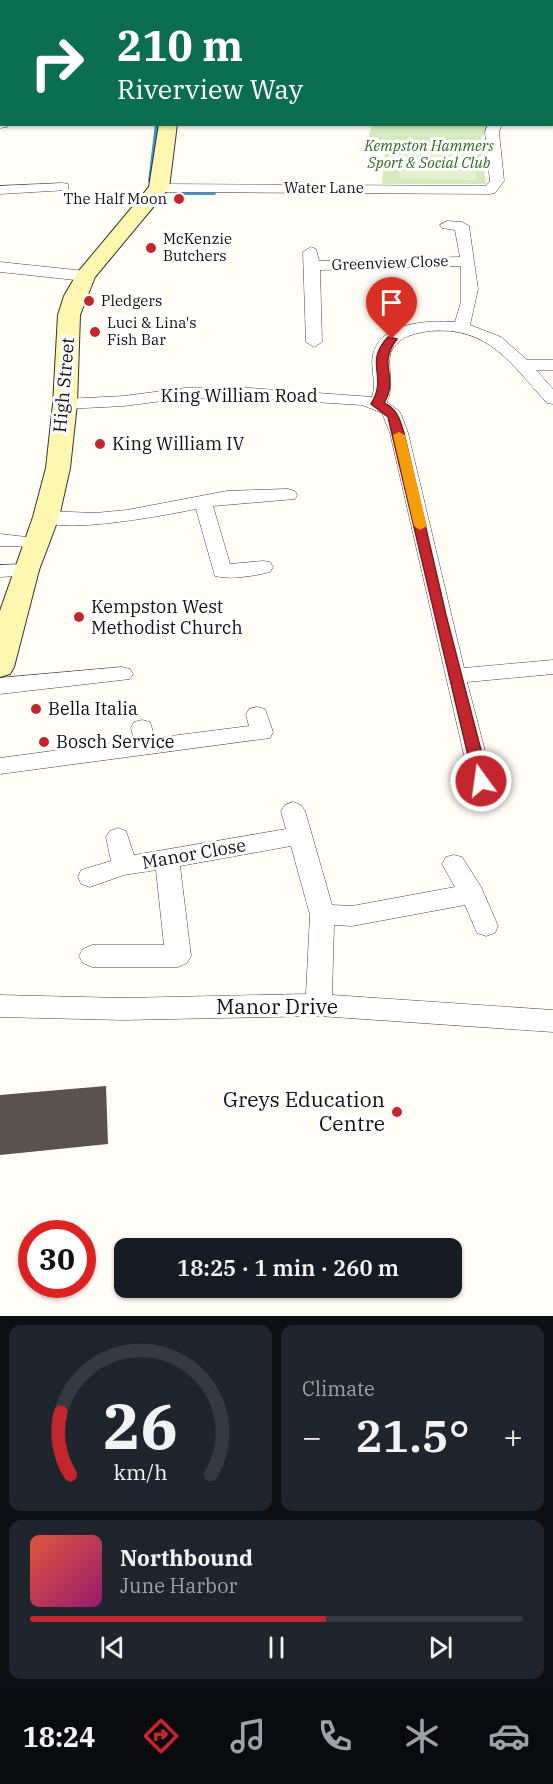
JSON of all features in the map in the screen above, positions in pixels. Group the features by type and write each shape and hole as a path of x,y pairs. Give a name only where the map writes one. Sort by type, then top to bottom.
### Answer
{"main road":[{"path":"159,188 168,126"},
{"name":"High Street","path":"0,667 26,570 46,517 58,468 65,404 69,315 85,276 159,188"}],"street":[{"name":"Water Lane","path":"159,188 490,190 497,181 492,132 494,126"},
{"path":"0,190 63,187"},
{"path":"447,225 462,226 468,262 472,297 461,328"},
{"name":"Greenview Close","path":"314,342 312,259 468,262"},
{"path":"0,267 85,276"},
{"path":"500,785 481,781 396,425 381,398 385,378 380,362 383,349 392,339 420,327 461,328 495,340 523,365 553,399"},
{"path":"523,365 553,365"},
{"name":"King William Road","path":"65,404 124,401 185,393 365,400 381,398"},
{"path":"46,517 95,519 127,516 178,504 227,497 288,495"},
{"path":"202,502 222,571 263,567"},
{"path":"0,540 37,543"},
{"path":"0,572 26,570"},
{"path":"455,676 553,667"},
{"path":"0,686 122,675"},
{"path":"0,765 144,737 262,732 257,715"},
{"path":"293,811 298,836 322,915 319,1005"},
{"name":"Manor Close","path":"90,877 124,866 298,836"},
{"path":"118,837 124,866"},
{"path":"92,956 178,956 167,860"},
{"path":"454,864 472,894 486,926"},
{"path":"322,915 352,916 472,894"},
{"name":"Manor Drive","path":"0,1006 123,1009 319,1005 553,1021"}],"green space":[{"name":"Kempston Hammers Sport & Social Club","path":"372,126 489,126 481,138 486,184 382,184 386,141 368,139"},
{"path":"399,143 473,145 476,180 399,178"}],"building":[{"path":"106,1086 108,1144 0,1155 0,1095"}],"waterway":[{"path":"150,181 157,126"},
{"path":"178,193 214,193"}],"slow traffic":[{"path":"399,435 420,526"}],"place":[{"name":"The Half Moon","path":"179,199"},
{"name":"McKenzie Butchers","path":"151,248"},
{"name":"Pledgers","path":"89,301"},
{"name":"Luci & Lina's Fish Bar","path":"95,332"},
{"name":"King William IV","path":"100,444"},
{"name":"Kempston West Methodist Church","path":"79,617"},
{"name":"Bella Italia","path":"36,709"},
{"name":"Bosch Service","path":"44,742"},
{"name":"Greys Education Centre","path":"397,1112"}],"route":[{"path":"392,339 383,349 380,362 385,378 385,392 377,404 394,416 399,433 440,615 481,781"}]}
